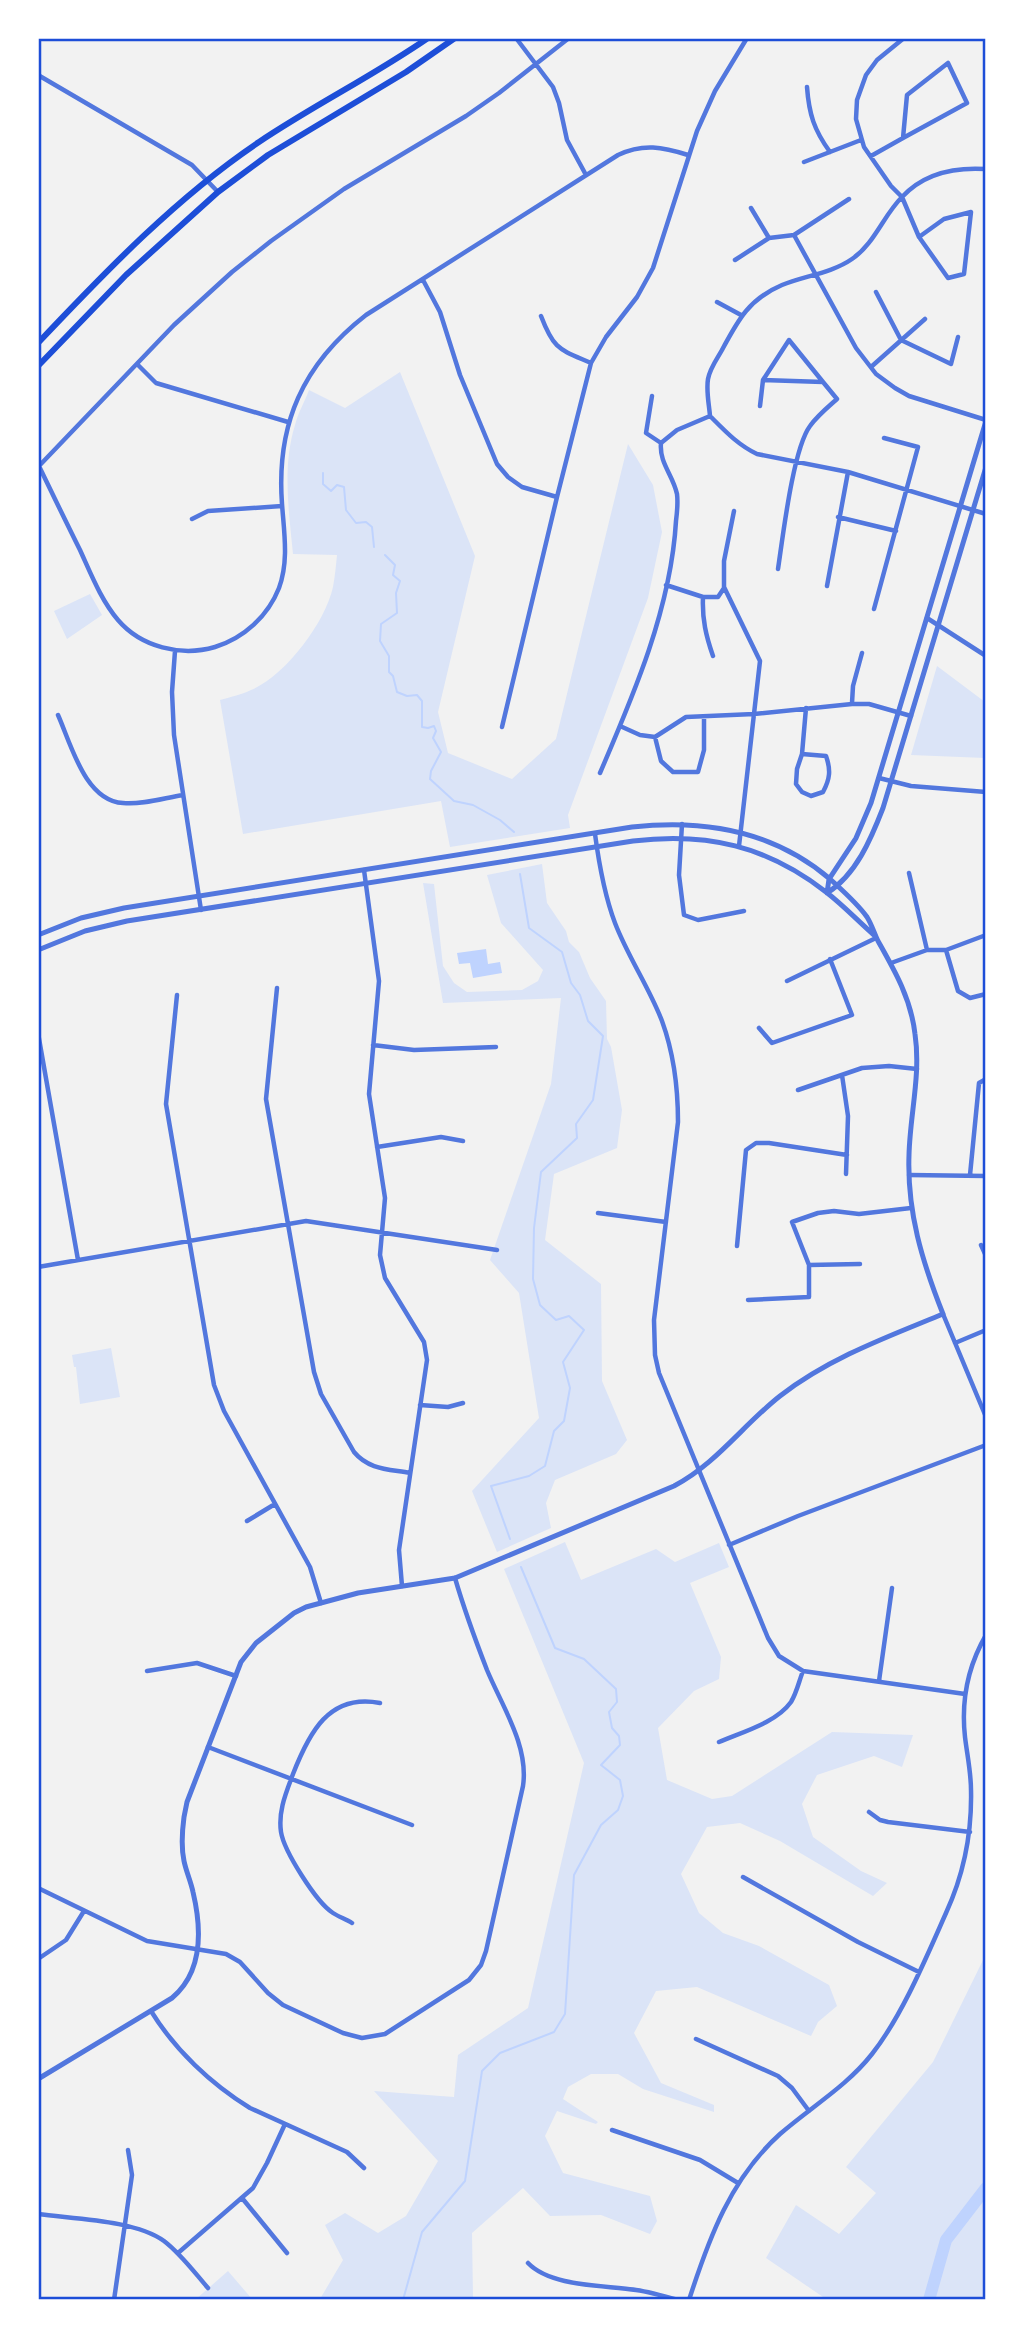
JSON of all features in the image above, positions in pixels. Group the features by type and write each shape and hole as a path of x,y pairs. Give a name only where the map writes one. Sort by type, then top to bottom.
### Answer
{"main road":[{"path":"38,343 116,262 208,180 259,142 428,38"},
{"path":"38,366 126,275 218,192 268,155 406,72 455,38"}],"street":[{"path":"516,38 556,93 567,140 586,175"},
{"path":"569,38 537,65 466,116 344,189 281,233 202,298 39,465 104,600 129,631 146,641 175,650 203,650 226,643 248,630 266,611 278,590 285,567 282,460 288,422 308,378 336,341 366,315 618,155 640,148 660,147 688,155"},
{"path":"502,727 556,497 592,363 606,337 637,297 653,268 688,155 715,91 747,38"},
{"path":"904,38 877,60 862,83 856,110 860,140 901,197 919,237 948,278 964,274 971,212 944,219 919,237"},
{"path":"871,156 967,103 948,63 907,96 903,138"},
{"path":"38,75 192,165 218,192"},
{"path":"807,87 809,111 818,135 830,152"},
{"path":"804,162 860,140"},
{"path":"985,169 960,168 926,179 901,197 862,251 844,264 770,291 741,314 710,373 708,383 710,416 746,449 757,454 848,472 985,514"},
{"path":"735,260 769,238 794,235 849,199"},
{"path":"751,208 769,238"},
{"path":"794,235 856,348 870,368 885,382 909,396 985,421 879,778 856,838 830,879 827,893"},
{"path":"423,280 440,312 460,375 497,464 508,477 522,487 556,497"},
{"path":"876,292 901,340 951,364 958,337"},
{"path":"717,302 741,314"},
{"path":"541,316 549,337 558,348 592,363"},
{"path":"870,368 925,319"},
{"path":"760,406 763,380 789,340 837,399 810,425 804,437 778,569"},
{"path":"136,364 156,383 288,422"},
{"path":"763,380 823,382"},
{"path":"652,396 646,433 661,443"},
{"path":"600,773 652,636 666,585 676,522 677,494 660,455 661,443 677,430 710,416"},
{"path":"874,609 918,447 884,438"},
{"path":"827,893 838,886 850,872 868,844 892,781 985,467"},
{"path":"827,586 848,472"},
{"path":"192,519 208,511 282,506"},
{"path":"734,511 724,561 724,587 760,661 739,846"},
{"path":"838,517 896,531"},
{"path":"666,585 703,597 718,597 724,587"},
{"path":"703,597 705,633 713,656"},
{"path":"927,618 985,656"},
{"path":"175,650 171,710 201,910"},
{"path":"852,704 853,686 862,653"},
{"path":"620,726 655,737 686,718 852,704 869,704 911,716"},
{"path":"802,754 826,755 830,768 829,781 823,792 811,796 802,792 796,784 806,708"},
{"path":"58,715 88,782 102,796 124,803 183,795"},
{"path":"655,737 661,761 673,772 698,772 704,750 704,717"},
{"path":"879,778 911,786 985,792"},
{"path":"682,824 679,875 684,915 698,920 744,911"},
{"path":"38,935 97,914 648,825 714,827 742,833 792,852 838,886 867,918 900,981 911,1014 917,1051 909,1175 911,1208 919,1248 985,1417"},
{"path":"595,834 602,880 615,923 661,1019 675,1067 678,1092 678,1122 654,1320 655,1355 664,1391 729,1545 774,1649 786,1662 803,1671 965,1693"},
{"path":"38,950 93,929 201,910 596,846 681,837 739,846 785,864 827,893 876,938"},
{"path":"364,870 379,981 369,1094 385,1198 380,1255 385,1278 427,1351 399,1550 402,1586"},
{"path":"909,873 927,950"},
{"path":"891,963 927,950 946,950 985,935"},
{"path":"787,981 876,938"},
{"path":"946,950 958,990 970,998 985,994"},
{"path":"759,1028 772,1043 852,1015 830,959"},
{"path":"277,988 267,1099 314,1373 321,1395 361,1461 373,1467 410,1473"},
{"path":"177,995 166,1104 217,1396 310,1567 321,1603"},
{"path":"38,1034 78,1260"},
{"path":"373,1045 414,1050 496,1047"},
{"path":"798,1090 842,1074 877,1066 917,1069"},
{"path":"842,1074 848,1116 846,1174"},
{"path":"970,1175 979,1083 985,1079"},
{"path":"377,1147 441,1137 463,1141"},
{"path":"737,1246 746,1150 756,1143 769,1143 847,1154"},
{"path":"909,1175 985,1176"},
{"path":"748,1300 809,1297 809,1265 792,1222 818,1213 834,1211 859,1214 911,1208"},
{"path":"598,1213 666,1222"},
{"path":"38,1267 314,1220 497,1250"},
{"path":"981,1245 985,1256"},
{"path":"809,1265 860,1264"},
{"path":"38,2079 172,1998 186,1984 194,1970 197,1912 184,1861 182,1831 187,1802 236,1676 247,1652 256,1643 294,1614 321,1603 358,1593 455,1578 674,1486 698,1472 759,1413 803,1380 848,1354 943,1314"},
{"path":"955,1343 985,1330"},
{"path":"421,1405 448,1407 463,1403"},
{"path":"729,1545 985,1445"},
{"path":"247,1521 275,1504"},
{"path":"38,1888 147,1941 220,1952 236,1959 283,2005 343,2033 362,2038 393,2031 469,1980 486,1951 525,1767 519,1745 472,1631 455,1578"},
{"path":"879,1681 892,1588"},
{"path":"689,2300 714,2227 738,2183 777,2137 839,2088 871,2056 894,2022 954,1894 970,1832 971,1787 965,1735 965,1693 972,1664 985,1634"},
{"path":"147,1671 197,1664 236,1676"},
{"path":"719,1742 783,1711 793,1696 803,1671"},
{"path":"352,1923 325,1906 286,1849 281,1831 281,1815 307,1740 327,1716 353,1702 380,1703"},
{"path":"208,1747 412,1825"},
{"path":"869,1812 888,1822 970,1832"},
{"path":"744,1877 858,1942 919,1972"},
{"path":"38,1959 66,1940 84,1911"},
{"path":"151,2011 173,2043 225,2091 250,2108 347,2152 364,2168"},
{"path":"696,2039 778,2076 792,2088 809,2111"},
{"path":"178,2253 242,2198 261,2175 285,2124"},
{"path":"612,2130 700,2160 738,2183"},
{"path":"114,2300 132,2175 128,2150"},
{"path":"242,2198 288,2253"},
{"path":"38,2214 149,2232 178,2253 208,2288"},
{"path":"528,2263 547,2277 581,2284 639,2290 678,2300"}],"shaded area":[{"path":"400,372 475,556 438,712 448,753 512,779 556,739 628,444 653,485 662,532 648,598 568,815 570,828 450,847 441,801 243,834 220,700 264,683 290,661 322,616 329,601 335,575 337,555 293,554 288,473 296,421 309,390 345,408"},
{"path":"90,594 102,615 67,639 54,611"},
{"path":"937,666 985,702 985,758 911,755"},
{"path":"542,864 547,903 566,931 569,942 579,952 590,978 606,1001 607,1039 611,1047 622,1110 617,1148 554,1174 545,1240 601,1284 602,1381 627,1440 616,1454 555,1480 546,1503 551,1528 497,1552 472,1491 539,1418 519,1293 490,1260 551,1084 561,998 443,1003 423,883 434,884 443,966 454,983 467,992 522,990 538,981 543,970 501,923 487,875"},
{"path":"111,1348 120,1397 80,1404 72,1355"},
{"path":"565,1542 581,1580 656,1549 675,1562 719,1543 729,1567 690,1583 721,1657 719,1679 694,1691 658,1728 667,1780 712,1799 732,1796 832,1732 913,1735 902,1767 874,1756 817,1775 802,1804 813,1837 861,1871 887,1883 873,1896 780,1841 740,1823 707,1827 681,1874 699,1913 723,1933 759,1946 829,1985 837,2006 818,2022 811,2036 697,1987 656,1991 634,2033 661,2083 714,2105 714,2112 643,2089 618,2074 591,2074 568,2087 563,2099 598,2122 596,2124 557,2111 545,2136 563,2173 650,2196 657,2221 650,2234 601,2215 550,2216 523,2188 472,2233 473,2298 476,2299 320,2299 343,2260 325,2225 345,2213 378,2233 406,2216 438,2161 374,2091 454,2097 458,2055 528,2008 584,1763 504,1569"},
{"path":"985,1956 985,2299 826,2299 766,2258 796,2205 839,2234 876,2193 846,2167 933,2062"},
{"path":"228,2271 252,2299 195,2300"}],"water":[{"path":"486,949 488,964 500,962 502,973 473,978 470,963 459,964 457,953"}],"waterway":[{"path":"323,473 323,484 331,491 337,485 344,487 346,510 356,523 366,522 372,527 374,547"},
{"path":"385,555 395,565 393,575 400,581 396,593 397,613 381,624 380,641 389,656 389,672 393,676 397,692 407,696 417,695 422,701 422,727 434,726 436,731 433,738 441,752 430,779 454,801 473,805 500,820 514,832"},
{"path":"510,1539 491,1486 529,1476 545,1466 554,1431 564,1421 570,1388 563,1362 584,1330 569,1316 556,1320 540,1305 533,1279 534,1228 541,1172 577,1138 576,1124 593,1100 603,1036 588,1021 580,995 571,983 562,952 529,928 520,874"},
{"path":"403,2300 422,2232 465,2181 482,2071 500,2053 554,2032 565,2014 574,1875 601,1825 618,1810 623,1796 620,1780 601,1765 620,1745 619,1736 612,1728 609,1712 617,1702 616,1689 584,1659 555,1648 521,1567"},
{"path":"929,2300 946,2240 986,2188"}]}
